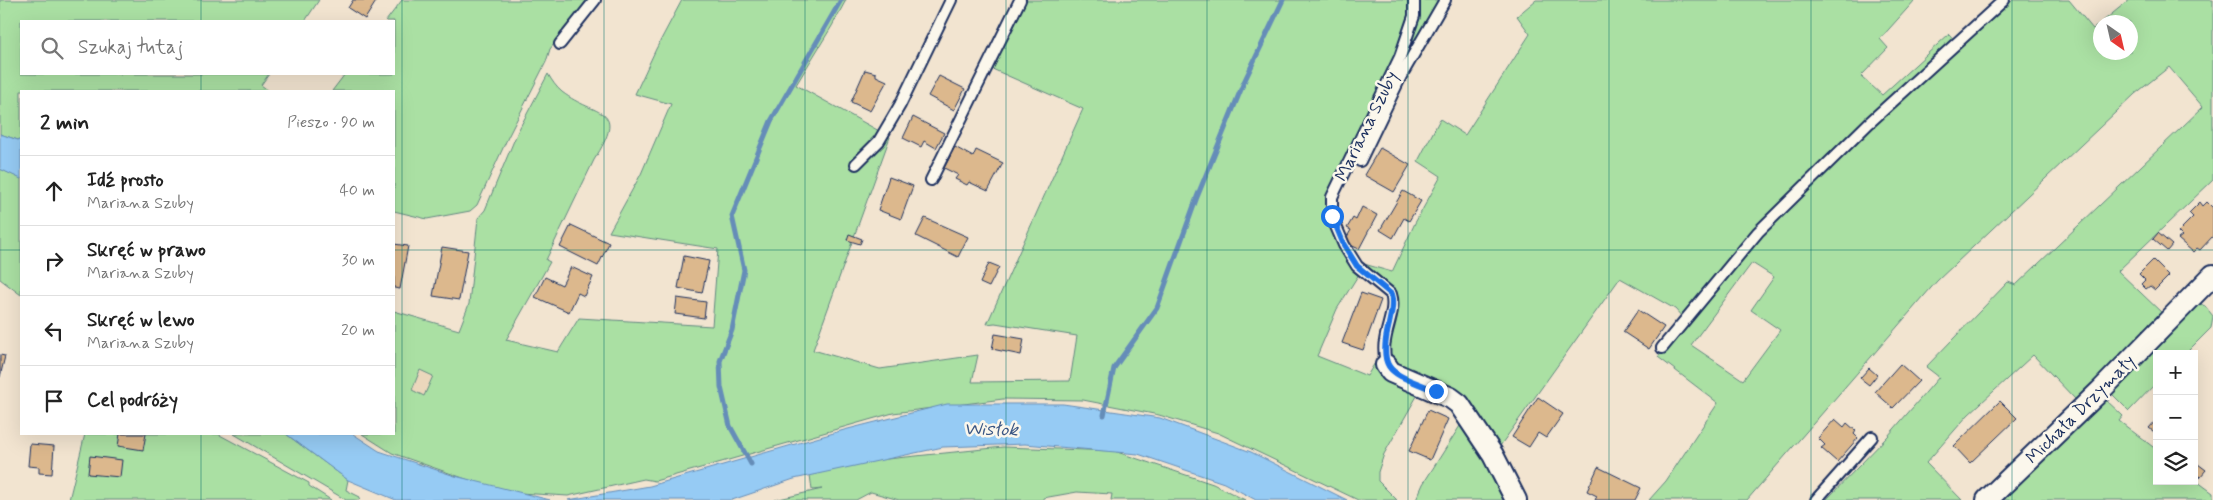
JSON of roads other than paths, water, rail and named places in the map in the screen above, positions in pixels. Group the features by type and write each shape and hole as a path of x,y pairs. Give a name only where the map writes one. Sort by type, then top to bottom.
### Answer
{"street":[{"name":"Michała Drzymały","path":"1987,500 2100,391 2213,275"},
{"name":"Mariana Szuby","path":"1386,365 1391,372 1451,398 1458,404 1493,455 1516,500"}],"lane":[{"path":"560,44 594,0"},
{"path":"856,164 879,141 900,105 951,0"},
{"path":"931,180 1020,0"},
{"name":"Mariana Szuby","path":"1386,365 1384,342 1393,300 1391,294 1357,266 1344,245 1332,216 1332,198 1400,57 1414,16 1414,0"},
{"path":"1360,160 1401,76 1445,0"},
{"path":"1662,348 1758,232 1869,122 2004,0"},
{"path":"1816,500 1872,437"}],"water":[{"path":"0,134 20,141 20,179 0,169"},
{"name":"Wisłok","path":"947,404 1063,404 1160,418 1251,452 1347,500 1256,500 1224,483 1138,454 1025,444 943,447 794,479 732,500 568,500 650,486 844,430"},
{"path":"287,435 355,435 379,451 455,476 550,500 396,500 348,480"}],"waterway":[{"path":"751,464 730,426 721,387 720,361 732,330 744,270 732,216 771,121 841,0"},
{"path":"1104,415 1114,368 1157,308 1197,197 1244,82 1283,0"}]}
